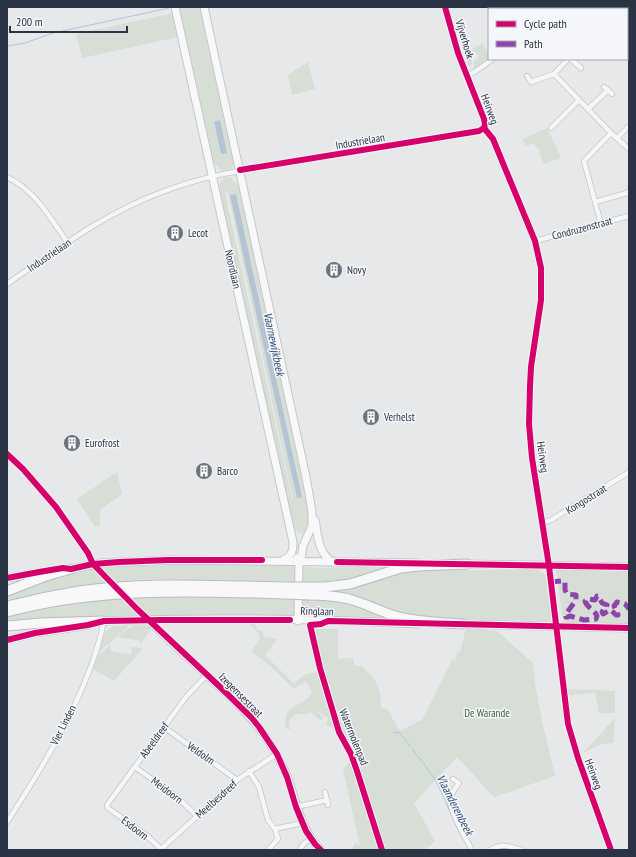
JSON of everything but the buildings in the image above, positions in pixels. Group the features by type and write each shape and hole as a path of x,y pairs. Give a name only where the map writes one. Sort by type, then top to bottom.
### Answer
{"highway":[{"path":"309,591 325,587 350,584 401,568 467,564"},
{"path":"7,591 46,576 71,569"},
{"path":"7,606 80,591 112,588 193,585 309,591 349,599 391,615 420,621 462,624"},
{"path":"7,612 53,602 114,594 286,590"},
{"path":"7,626 41,623 104,621"}],"street":[{"name":"Noordlaan","path":"175,7 293,542 297,559 299,561"},
{"name":"Noordlaan","path":"204,7 306,477 312,512 322,552 333,562"},
{"name":"Vijverhoek","path":"445,7 466,75"},
{"path":"466,75 473,73 492,60"},
{"path":"527,76 531,82 554,74 569,60"},
{"path":"571,60 581,68"},
{"path":"554,74 611,133 629,149"},
{"name":"Heirweg","path":"466,75 485,120 484,128 493,139 535,241 541,268 542,295 531,367 529,424 532,458 549,566 568,724 578,758 611,850"},
{"path":"588,109 606,88 612,94"},
{"path":"551,128 579,100"},
{"path":"617,138 629,126"},
{"name":"Industrielaan","path":"7,284 98,223 138,202 157,194 212,176 240,170 479,131 484,128"},
{"path":"601,224 584,161 611,133"},
{"path":"7,177 26,189 38,200 68,243"},
{"path":"595,202 627,193 629,191"},
{"name":"Condruzenstraat","path":"535,241 629,216"},
{"path":"7,454 56,506 88,553 93,564"},
{"name":"Kongostraat","path":"543,523 551,520 629,472"},
{"name":"Noordlaan","path":"298,621 299,561 301,559 303,546 312,526 312,512"},
{"path":"291,531 302,537 310,533"},
{"path":"282,560 291,554 293,550 293,542"},
{"path":"7,578 63,568 71,569 93,564 168,560 282,560 629,567"},
{"name":"Ringlaan","path":"7,640 35,633 104,621 149,620 298,621 629,628"},
{"name":"Izegemsestraat","path":"149,620 251,717 266,737 277,754 302,822 311,839 321,850"},
{"path":"160,620 160,631"},
{"name":"Vier Linden","path":"7,822 56,740 84,683 100,640 104,621"},
{"name":"Abeeldreef","path":"108,808 107,805 186,697 207,675"},
{"name":"Veldolm","path":"164,727 237,780"},
{"name":"Meelbesdreef","path":"160,850 237,780 277,754"},
{"name":"Meidoorn","path":"135,767 177,797 197,816"},
{"path":"249,771 259,787 268,820 275,829 278,839 268,850"},
{"path":"453,779 461,784 451,796 450,803 460,829 472,850"},
{"path":"325,792 328,806"},
{"path":"296,806 327,800"},
{"name":"Esdoorn","path":"108,808 146,835 160,850"},
{"path":"275,829 302,822"},
{"path":"300,850 301,847 311,839"},
{"path":"490,850 495,847 506,846 522,850"}],"green space":[{"path":"179,7 200,7 234,163 232,169 222,171 213,162"},
{"path":"173,13 178,37 82,58 76,34"},
{"path":"482,43 488,52 488,60 473,69 474,61 477,60 479,56 476,52 472,52 469,56 472,61 470,68 464,55"},
{"path":"308,62 315,89 292,95 288,75"},
{"path":"547,128 561,158 544,164 539,153 539,148 537,148 534,143 526,146 523,139"},
{"path":"225,177 230,177 239,186 308,504 310,520 308,530 303,534 297,532 292,522 219,191 220,183","holes":["227,190 228,193 293,499 225,193","236,194 302,497 297,498 231,195"]},
{"path":"117,472 122,494 100,510 100,525 95,527 77,499"},
{"path":"253,563 320,568 406,566 344,583 155,579 100,583 64,588 7,601 7,595 38,582 66,573 95,567 144,564"},
{"path":"410,570 539,570 545,574 552,620 442,620 414,617 315,592"},
{"path":"556,570 629,572 629,625 567,623 563,621"},
{"path":"141,596 340,599 400,620 7,624 7,616 73,601"},
{"name":"De Warande","path":"250,624 255,624 257,630 263,631 263,637 277,639 265,655 294,684 304,675 317,672 307,625 309,625 329,705 334,721 348,751 350,749 331,706 312,629 338,629 338,659 353,658 354,664 358,667 360,665 370,674 379,689 381,708 387,709 400,731 423,719 452,660 455,661 457,652 460,652 466,628 497,631 533,663 534,679 555,776 494,797 457,757 414,803 435,841 425,850 351,850 356,843 360,846 343,769 351,761 332,727 326,725 328,718 310,706 323,717 322,720 310,712 305,714 296,714 289,720 290,730 286,728 285,720 288,711 308,698 312,693 306,681 294,689 276,671 251,651 260,638 258,633"},
{"path":"128,625 128,627 99,652 103,638 110,628"},
{"path":"136,625 150,626 151,628 141,644 140,641 118,637 129,628"},
{"path":"111,644 110,651 131,655 132,647 142,648 114,681 93,669 97,657"},
{"path":"565,689 615,691 615,713 599,713 595,692 566,696"},
{"path":"615,718 613,743 602,744 583,753"}],"water":[{"path":"220,120 227,153 221,154 214,122"},
{"path":"236,194 302,497 297,498 230,195"}],"waterway":[{"name":"Vaarnewijkbeek","path":"7,46 25,43 53,33 169,8"},
{"path":"394,733 399,732 410,746"},
{"name":"Vlaanderenbeek","path":"412,749 427,767 436,782 454,822 465,842"}],"marked path":[{"path":"551,582 565,582 565,590 567,594 576,595 576,600 566,614 566,617 570,616 584,620 596,619 596,614 585,601 588,599 595,600 597,596 602,603 607,605 602,612 603,614 610,610 618,615 614,606 617,602 625,604 629,609"}],"cycle path":[{"path":"445,7 458,53 484,119 484,128"},
{"path":"484,128 493,139 535,241 541,268 541,300 531,367 530,386 529,424 532,458 549,566 568,724 578,758 611,850"},
{"path":"240,170 479,131 484,128"},
{"path":"7,454 23,469 56,507 88,553 93,564 137,609 251,717 259,727 277,754 287,777 296,807 306,831 321,850"},
{"path":"7,578 63,568 71,569 93,564 119,562 168,560 262,560"},
{"path":"337,562 629,567"},
{"path":"7,640 35,633 104,621 290,620"},
{"name":"Watermolenpad","path":"382,850 351,754 339,732 320,668 310,625 321,624 328,621 629,628"}],"place":[{"name":"Lecot","path":"175,233"},
{"name":"Novy","path":"334,270"},
{"name":"Verhelst","path":"371,417"},
{"name":"Eurofrost","path":"72,443"},
{"name":"Barco","path":"204,471"}]}
